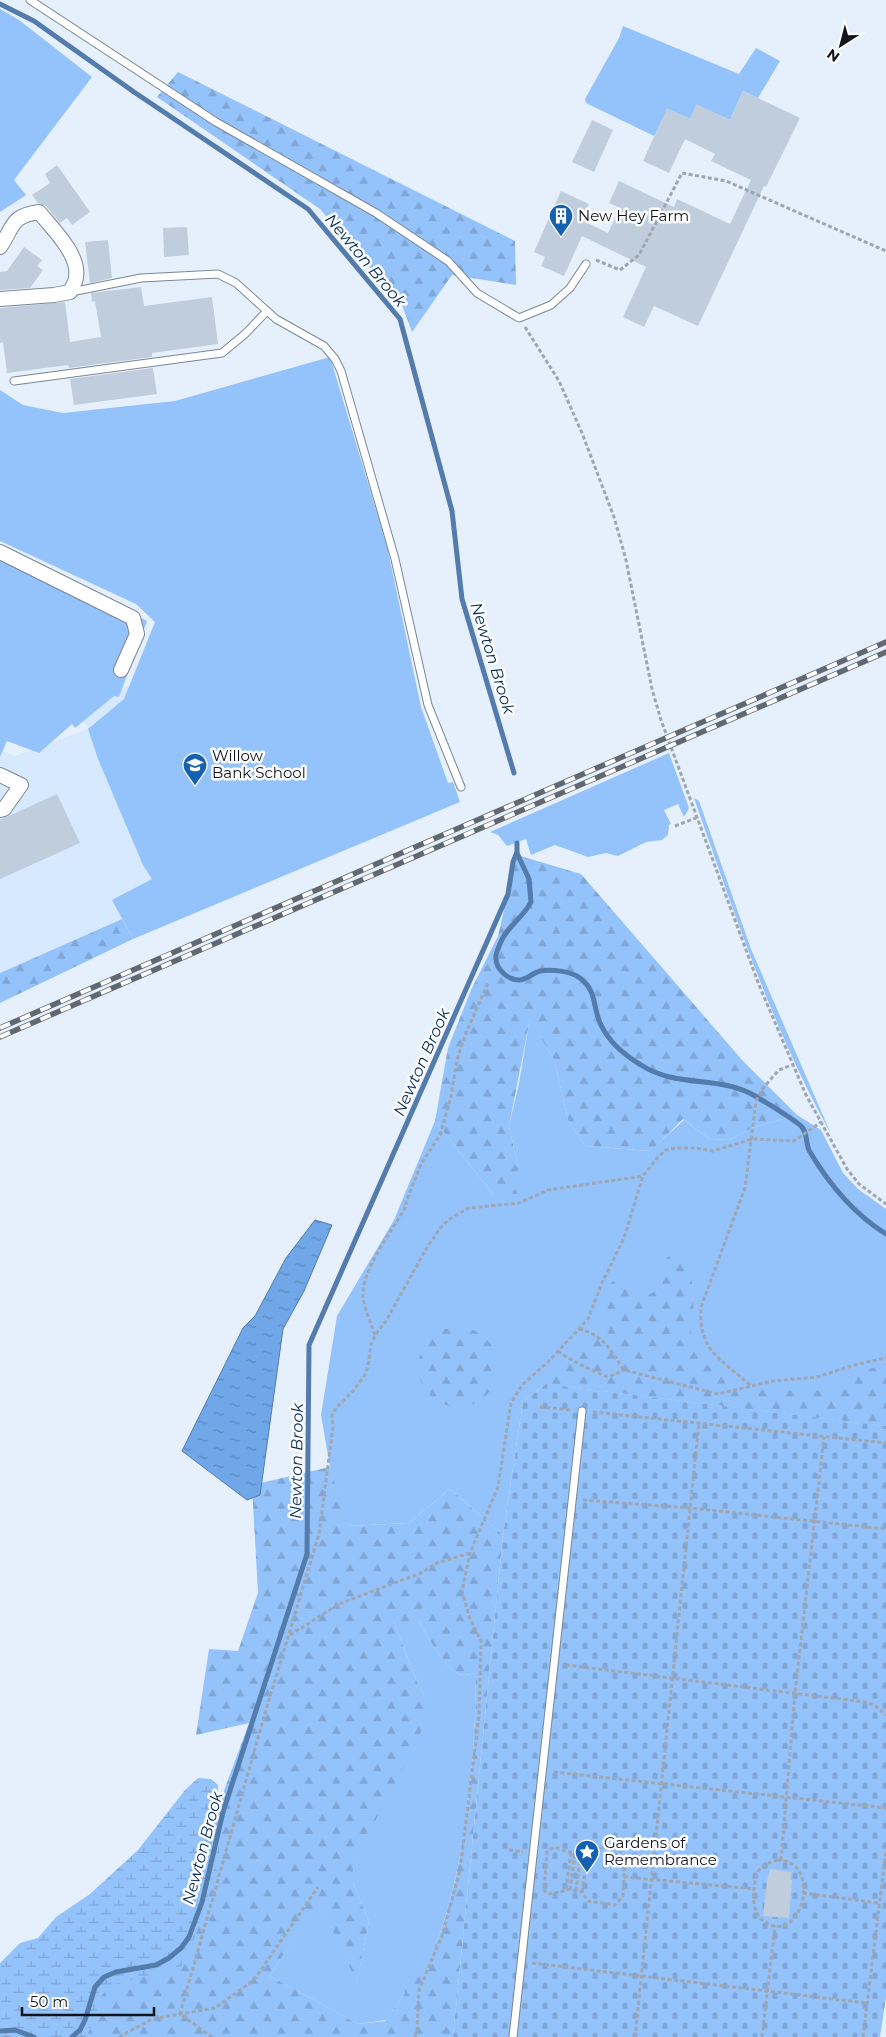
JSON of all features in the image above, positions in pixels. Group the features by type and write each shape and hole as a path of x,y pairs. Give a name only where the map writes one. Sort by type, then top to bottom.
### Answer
{"street":[{"path":"0,247 14,221 39,212 61,237 76,262 76,276 70,292 0,299"},
{"path":"0,552 132,618 137,634 122,670"},
{"path":"0,776 21,786 4,809 0,810"}],"lane":[{"path":"30,0 216,122 376,213 448,261 477,293 519,318 551,305 570,288 586,264"},
{"path":"70,292 141,278 218,274 236,283 289,328 324,346 335,358 341,371 395,559 428,705 461,787"},
{"path":"14,381 222,353 245,334 267,311"},
{"path":"513,2037 582,1410"}],"path":[{"path":"586,264 591,257 620,270 639,255 682,173 726,181 886,251"},
{"path":"519,318 559,381 582,433 614,517 626,560 652,688 661,720 759,985 792,1065 806,1095 847,1169 859,1184 886,1204"},
{"path":"675,826 696,818"},
{"path":"375,1335 363,1293 370,1266 406,1206 421,1164 440,1135 457,1060 465,1035 488,983"},
{"path":"750,1385 714,1354 704,1341 700,1324 702,1307 745,1188 756,1101 763,1088 779,1070 792,1065"},
{"path":"415,2037 419,1990 442,1936 460,1870 479,1716 481,1641 470,1618 462,1591 470,1553 498,1487 511,1403 522,1385 588,1319 601,1285 624,1238 643,1176 666,1150 696,1148 713,1151 752,1139 794,1141 821,1122"},
{"path":"180,2014 320,1534 333,1426 332,1415 364,1375 375,1335 386,1321 426,1250 441,1227 451,1218 469,1208 519,1203 548,1190 643,1176"},
{"path":"579,1329 594,1333 599,1337 608,1346 624,1370"},
{"path":"558,1351 565,1358 605,1376 624,1370 718,1394 750,1385 817,1377 858,1364 886,1358"},
{"path":"540,1407 886,1443"},
{"path":"636,2037 699,1423"},
{"path":"781,1860 795,1693 824,1437"},
{"path":"572,1500 690,1508 886,1529"},
{"path":"289,1636 339,1604 421,1573 437,1563 470,1553"},
{"path":"554,1664 865,1702 874,1705 886,1715"},
{"path":"542,1770 661,1785 886,1808"},
{"path":"606,1846 617,1848 625,1856 623,1896 615,1904 588,1901 582,1892 588,1855 590,1852 606,1846"},
{"path":"582,1892 568,1889 548,1894 544,1890 547,1852 554,1847 588,1855"},
{"path":"862,2037 886,1851"},
{"path":"568,1889 573,1852"},
{"path":"576,1891 580,1854"},
{"path":"786,1860 802,1876 803,1893 801,1907 796,1918 786,1926 775,1926 763,1922 754,1908 755,1889 758,1871 766,1864 786,1860"},
{"path":"624,1877 755,1889"},
{"path":"119,2037 152,2019 215,2008 254,1980 318,1887"},
{"path":"803,1893 878,1902"},
{"path":"762,2037 775,1926"},
{"path":"520,1962 867,2003"},
{"path":"180,2014 212,2037"}],"shaded area":[{"name":"Willow Bank School","path":"358,588 152,905 0,973 0,750 15,756 88,729 76,708"}],"green space":[{"path":"0,9 19,20 92,77 14,180 26,195 0,212"},
{"path":"623,26 739,74 756,48 780,61 758,98 743,91 730,120 697,105 690,119 668,109 654,136 586,103 585,99 619,38"},
{"path":"178,72 515,241 516,285 452,275 412,332 402,305 320,209 157,97"},
{"path":"330,357 387,546 421,707 448,783 453,782 460,802 133,939 112,900 152,879 143,865 98,759 88,729 124,699 155,622 136,604 0,541 0,390 23,405 63,413 175,401"},
{"path":"0,546 147,621 119,697 114,696 75,728 72,724 39,753 7,741 0,757"},
{"path":"669,753 689,808 684,817 678,804 664,810 671,824 669,825 668,835 662,840 646,842 618,856 606,853 588,857 555,845 531,855 526,839 507,846 498,835 490,832"},
{"path":"694,798 699,801 751,949 831,1134 790,1053 772,1011 739,926"},
{"path":"517,855 581,874 743,1061 797,1115 752,1128 729,1140 710,1139 683,1119 651,1151 585,1146 568,1120 555,1062 530,1019 509,1126 518,1167 517,1194 493,1194 435,1121 448,1048 471,990 498,936"},
{"path":"122,919 133,939 0,1003 0,973"},
{"path":"530,1018 555,1062 568,1120 585,1146 650,1151 684,1120 710,1139 729,1140 752,1128 797,1115 821,1130 843,1173 858,1189 886,1209 886,1426 546,1384 523,1401 503,1535 450,1489 409,1523 347,1526 330,1467 321,1415 337,1316 394,1220 435,1121 493,1194 518,1167 509,1126 519,1083"},
{"path":"673,1253 680,1256 689,1267 692,1281 694,1319 690,1335 698,1354 711,1369 737,1386 796,1391 824,1390 846,1381 859,1370 886,1366 886,1426 546,1384 566,1349 608,1333 605,1288 616,1280 630,1279 638,1289 647,1295 654,1292 664,1260"},
{"path":"458,1327 473,1330 486,1339 495,1352 498,1367 495,1382 486,1395 473,1404 458,1407 443,1404 430,1395 421,1382 418,1367 421,1352 430,1339 443,1330"},
{"path":"546,1384 886,1426 886,1997 880,2037 453,2037 503,1535 523,1401"},
{"path":"330,1467 348,1526 409,1523 450,1489 503,1535 453,2037 40,2037 215,1815 249,1723 196,1735 209,1649 238,1651 258,1593 252,1485","holes":["394,1622 419,1622 438,1653 450,1668 463,1675 475,1673 474,1743 463,1840 453,1888 441,1931 425,1965 406,1984 404,1995 385,2021 358,2024 270,1976 318,1900 357,1983 369,1921 353,1883 353,1870 376,1819 419,1737 427,1713 425,1697 418,1684"]},
{"path":"394,1622 419,1622 438,1653 450,1668 463,1675 475,1673 474,1743 463,1840 453,1888 441,1931 425,1965 406,1985 404,1995 386,2020 358,2024 270,1976 318,1899 357,1982 369,1921 353,1883 353,1870 425,1697 418,1684"},
{"path":"198,1778 211,1779 218,1785 219,1859 198,1929 182,1966 112,1985 100,1997 95,2019 86,2037 0,2037 0,1963 20,1943 38,1938 56,1917 90,1894 138,1850 185,1790"}],"water":[{"path":"315,1220 332,1225 304,1291 283,1329 260,1495 247,1500 182,1451 243,1328 255,1316 286,1258"}],"building":[{"path":"743,91 800,118 766,187 764,186 698,326 654,306 644,327 623,317 646,267 582,236 564,276 541,266 545,257 534,252 561,191 589,204 582,220 608,233 620,208 609,203 619,181 674,207 677,199 730,224 751,180 711,161 715,154 685,139 669,173 643,161 667,108 690,119 696,104 730,120"},
{"path":"592,120 613,130 594,172 572,162"},
{"path":"57,165 90,212 72,225 67,218 60,223 46,206 38,203 32,195 50,183 45,174"},
{"path":"187,227 189,255 164,257 163,228"},
{"path":"108,240 112,278 90,283 85,242"},
{"path":"24,247 42,260 37,266 43,270 30,288 0,290 0,272 7,271"},
{"path":"141,287 144,306 212,297 218,344 152,353 152,357 69,368 68,365 7,373 3,342 0,343 0,308 65,302 70,342 101,337 95,301 92,302 91,293"},
{"path":"153,368 157,394 74,405 70,379"},
{"path":"57,794 80,843 0,879 0,820"},
{"path":"770,1869 792,1872 789,1918 763,1916"}],"waterway":[{"name":"Newton Brook","path":"0,4 34,21 134,92 308,209 400,319 452,511 462,599 514,773"},
{"name":"Newton Brook","path":"72,2037 80,2030 95,1987 104,1977 116,1972 156,1965 169,1958 181,1948 189,1937 202,1902 223,1812 307,1554 309,1345 508,894 513,862 517,852 517,843"},
{"path":"517,853 529,879 531,902 506,933 496,955 498,966 503,973 515,980 524,979 545,970 572,974 580,978 590,989 598,1018 604,1031 618,1048 641,1065 669,1077 728,1086 743,1090 757,1097"},
{"path":"760,1099 802,1127 807,1146 825,1176 853,1208 886,1234"},
{"name":"Newton Brook","path":"0,2031 15,2030 34,2037"}],"railway":[{"path":"0,1028 886,642"},
{"path":"0,1037 886,652"}],"place":[{"name":"New Hey Farm","path":"561,237"},
{"name":"Willow Bank School","path":"195,786"},
{"name":"Gardens of Remembrance","path":"587,1873"}]}
